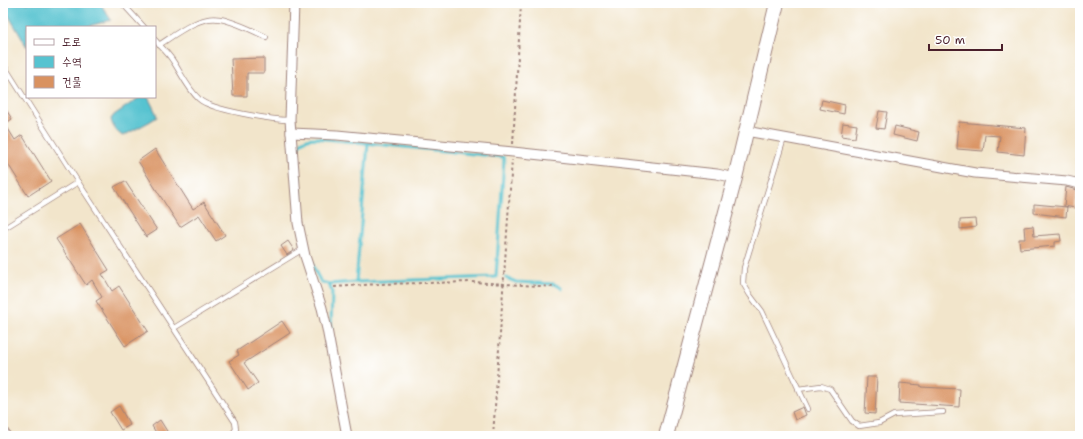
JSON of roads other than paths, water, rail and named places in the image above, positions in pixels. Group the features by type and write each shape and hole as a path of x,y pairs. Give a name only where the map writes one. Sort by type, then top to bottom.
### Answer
{"main road":[{"path":"666,436 735,178 776,3"}],"street":[{"path":"294,3 290,133 298,223 303,249 327,329 347,436"},
{"path":"746,131 975,172 1068,181 1080,184"},
{"path":"290,133 336,135 513,152 717,174 735,178"},
{"path":"3,431 6,436"}],"lane":[{"path":"122,3 143,26"},
{"path":"159,45 189,26 208,19 220,19 244,27 266,37"},
{"path":"156,41 172,59 194,94 200,100 217,108 274,120 290,120"},
{"path":"3,64 78,182 235,422 236,429 232,436"},
{"path":"784,138 744,268 744,283 750,295 762,311 808,410"},
{"path":"3,229 78,182"},
{"path":"174,328 303,249"},
{"path":"798,389 821,386 830,388 852,421 859,426 879,423 894,415 943,412"}],"water":[{"path":"3,3 100,3 111,20 89,26 26,26 26,45 3,6"},
{"path":"139,98 148,98 157,117 123,136 112,124 111,119 114,115"}],"waterway":[{"path":"316,138 503,157 496,277 329,284 321,282 310,258 304,232 297,158 299,144 308,139 316,138"},
{"path":"356,282 368,143"},
{"path":"506,278 516,282 554,284 562,289"},
{"path":"329,284 332,292 331,330"}]}
